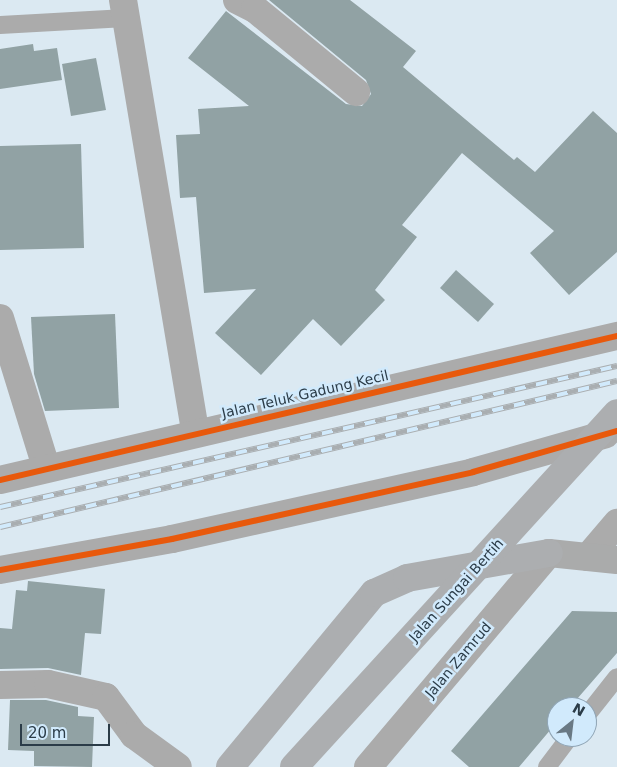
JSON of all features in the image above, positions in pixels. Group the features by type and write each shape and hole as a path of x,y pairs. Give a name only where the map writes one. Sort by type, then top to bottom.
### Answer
{"main road":[{"name":"Jalan Sungai Bertih","path":"294,767 617,413"},
{"path":"230,767 374,593 407,578 549,553"}],"street":[{"path":"237,0 255,9 356,92"},
{"path":"124,9 195,432"},
{"path":"0,318 46,467"},
{"name":"Jalan Teluk Gadung Kecil","path":"0,480 46,467 195,432 617,336"},
{"path":"0,570 172,539 473,472 617,431"},
{"path":"588,557 617,523"},
{"path":"549,553 617,560"},
{"name":"Jalan Zamrud","path":"368,767 549,553"},
{"path":"0,685 48,684 106,697 134,735 178,767"}],"lane":[{"path":"0,25 124,9"},
{"path":"597,707 609,698 617,677"},
{"path":"547,767 562,747"}],"building":[{"path":"269,0 350,0 416,51 403,67 514,160 517,157 535,172 593,111 617,133 617,252 569,295 530,253 554,231 462,153 402,225 417,237 375,290 385,300 341,346 313,319 261,375 215,333 256,289 204,293 196,197 180,198 176,135 200,134 198,109 249,106 188,58 226,11 346,104 362,106 371,94 366,80"},
{"path":"33,44 34,51 57,48 62,80 0,89 0,49"},
{"path":"96,58 106,110 71,116 62,64"},
{"path":"81,144 84,248 0,250 0,146"},
{"path":"456,270 494,304 478,322 440,288"},
{"path":"115,314 119,408 45,411 34,374 31,317"},
{"path":"28,581 105,589 101,634 85,633 81,675 48,668 0,669 0,628 12,629 16,590 27,591"},
{"path":"572,611 617,612 617,653 579,697 547,697 547,734 519,767 469,767 451,751"},
{"path":"10,700 46,700 78,707 78,716 94,717 92,767 34,766 34,751 8,750"}],"railway":[{"path":"0,507 617,366"},
{"path":"0,527 617,381"}],"cycle path":[{"path":"0,480 617,336"},
{"path":"0,570 172,539 473,472 617,431"}]}
